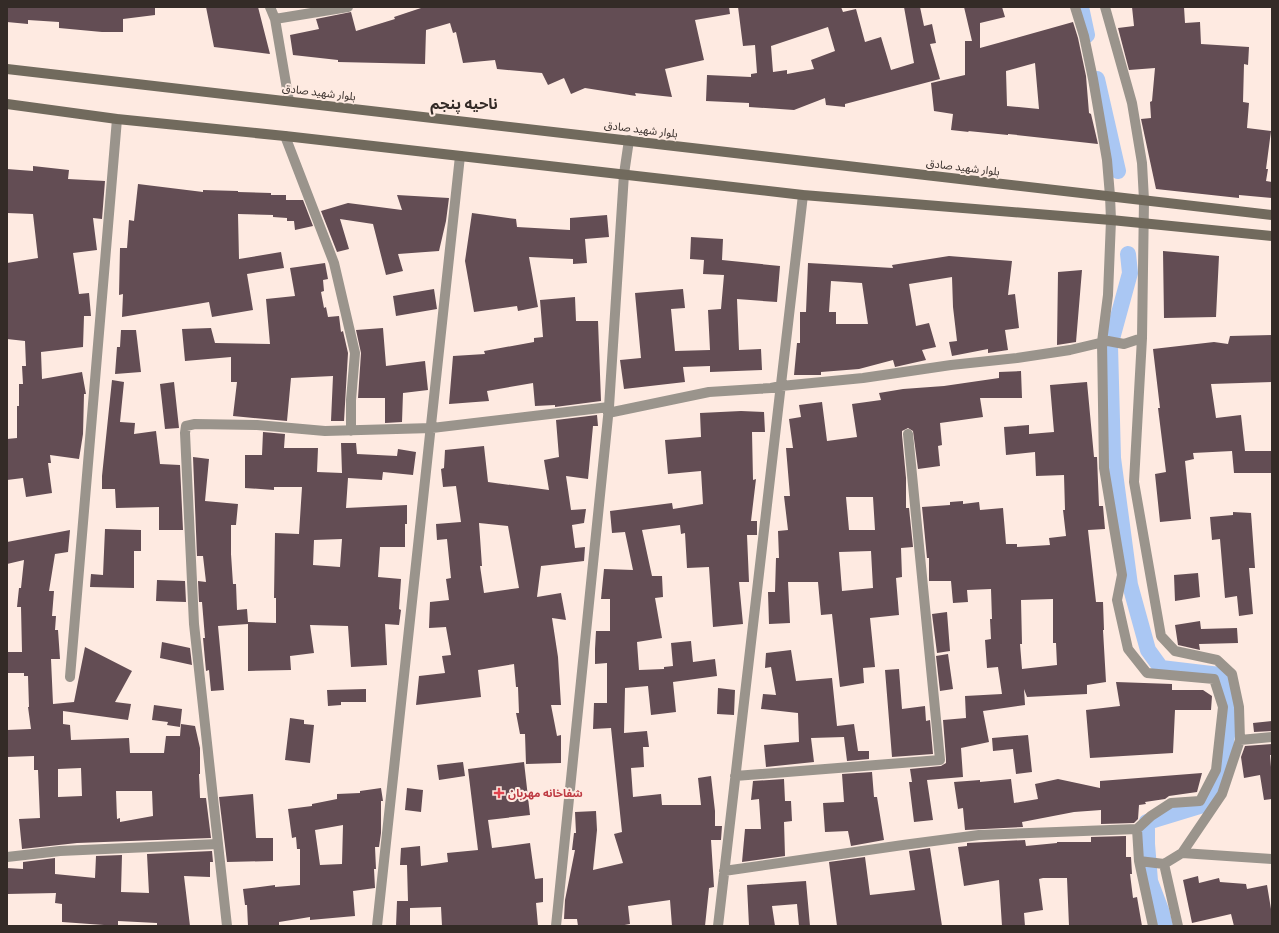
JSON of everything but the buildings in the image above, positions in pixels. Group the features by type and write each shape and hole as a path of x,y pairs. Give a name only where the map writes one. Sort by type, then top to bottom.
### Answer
{"main road":[{"name":"بلوار شهید صادق","path":"7,69 1272,215"},
{"path":"7,104 117,119 285,136 803,195 1111,220 1272,236"}],"street":[{"path":"270,7 275,19 289,101"},
{"path":"275,19 348,7"},
{"path":"724,871 978,835 1137,829 1151,816 1171,804 1200,801 1216,770 1223,707 1214,679 1147,674 1128,649 1117,600 1122,575 1104,468 1105,342 1111,220 1110,196 1107,160 1093,79 1084,36 1075,7"},
{"path":"1105,7 1132,103 1142,163 1144,200 1142,338 1134,482 1161,636 1175,651 1217,660 1232,674 1239,707 1240,740 1222,794 1182,852 1164,864 1139,861"},
{"path":"70,676 117,119"},
{"path":"285,136 334,264 355,353 351,400 351,431"},
{"path":"556,926 609,410 624,174 629,140"},
{"path":"377,926 432,428 460,156"},
{"path":"718,926 803,195"},
{"path":"228,926 194,624 185,433 186,426 195,424 257,425 325,431 432,428 609,410 709,392 771,388 863,378 1070,350 1105,342 1124,344 1142,338"},
{"path":"735,776 940,760 908,434"},
{"path":"1240,740 1272,737"},
{"path":"1137,829 1139,861 1153,926"},
{"path":"7,857 60,851 218,844"},
{"path":"1182,852 1272,859"},
{"path":"1164,864 1178,926"}],"waterway":[{"path":"1081,7 1087,35"},
{"path":"1097,79 1118,171"},
{"path":"1128,254 1130,273 1110,346 1113,458 1130,585 1148,650 1161,668 1220,675 1231,705 1222,774 1206,804 1147,822 1150,881 1161,910 1165,926"}],"place":[{"name":"شفاخانه مهربان","path":"499,793"}],"district":[{"name":"ناحیه پنجم","path":"464,104"}]}
